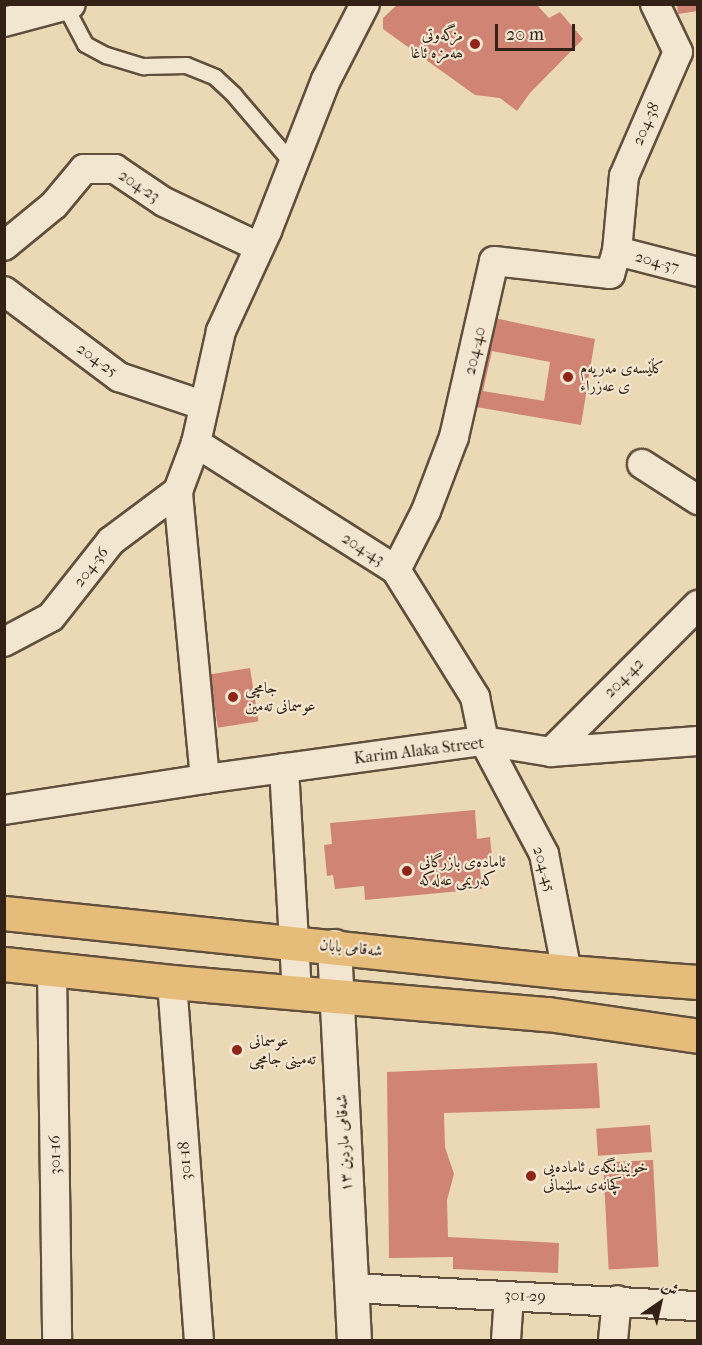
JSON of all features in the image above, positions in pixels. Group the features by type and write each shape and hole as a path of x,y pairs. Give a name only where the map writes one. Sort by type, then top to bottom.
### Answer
{"main road":[{"name":"شەقامی بابان","path":"4,913 567,972 698,982"},
{"path":"4,964 172,982 336,994 548,1014 698,1036"}],"street":[{"path":"205,779 178,491 196,443 202,405 221,331 259,247 326,81 365,4"},
{"name":"204-38","path":"617,251 624,176 688,48 655,4"},
{"path":"4,22 67,5"},
{"name":"204-23","path":"4,246 54,205 84,169 115,169 164,202 259,247"},
{"name":"204-37","path":"617,251 698,272"},
{"name":"204-40","path":"396,570 426,511 454,437 494,261 610,274 617,251"},
{"name":"204-25","path":"5,293 119,377 202,405"},
{"name":"204-43","path":"196,443 396,570 475,697 484,741"},
{"path":"642,464 698,500"},
{"name":"204-36","path":"4,642 51,617 111,542 178,491"},
{"name":"204-42","path":"551,752 698,605"},
{"name":"Karim Alaka Street","path":"4,810 205,779 484,741 551,752 698,741"},
{"name":"204-45","path":"484,741 544,854 567,972"},
{"path":"284,768 297,991"},
{"name":"شەقامی ماردین ١٣","path":"334,946 354,1341"},
{"name":"301-16","path":"52,970 57,1341"},
{"name":"301-18","path":"172,982 199,1341"},
{"name":"301-29","path":"352,1288 698,1306"},
{"path":"506,1341 509,1296"},
{"path":"613,1341 617,1300"}],"lane":[{"path":"67,5 85,44 106,55 143,66 186,65 215,77 234,95 293,164"}],"building":[{"path":"398,4 536,4 549,18 560,12 583,39 530,93 517,111 500,98 475,95 383,29 383,18"},
{"path":"677,4 698,4 698,11 678,14"},
{"name":"کڵێسەی مەریەم ی عەزراء","path":"489,317 595,339 581,425 470,406","holes":["492,351 550,362 544,401 483,391"]},
{"name":"جامچی عوسمانی تەمین","path":"250,668 258,721 218,728 210,674"},
{"path":"475,810 477,839 490,837 492,858 479,860 482,889 365,900 364,886 335,889 333,875 327,876 324,845 332,844 330,823"},
{"path":"597,1063 600,1108 444,1113 445,1147 454,1174 447,1200 448,1237 559,1243 558,1273 453,1269 453,1257 389,1258 387,1072"},
{"path":"650,1125 652,1152 598,1156 596,1129"},
{"path":"653,1160 659,1267 609,1269 603,1163"}],"place":[{"name":"مزگەوتی ھەمزە ئاغا","path":"475,44"},
{"name":"کڵێسەی مەریەم ی عەزراء","path":"568,377"},
{"name":"جامچی عوسمانی تەمین","path":"233,697"},
{"name":"ئامادەی بازرگانی کەریمی عەلەکە","path":"407,871"},
{"name":"عوسمانی تەمینی جامچی","path":"237,1050"},
{"name":"خوێندنگەی ئامادەیی کچانەی سلێمانی","path":"531,1176"}]}
